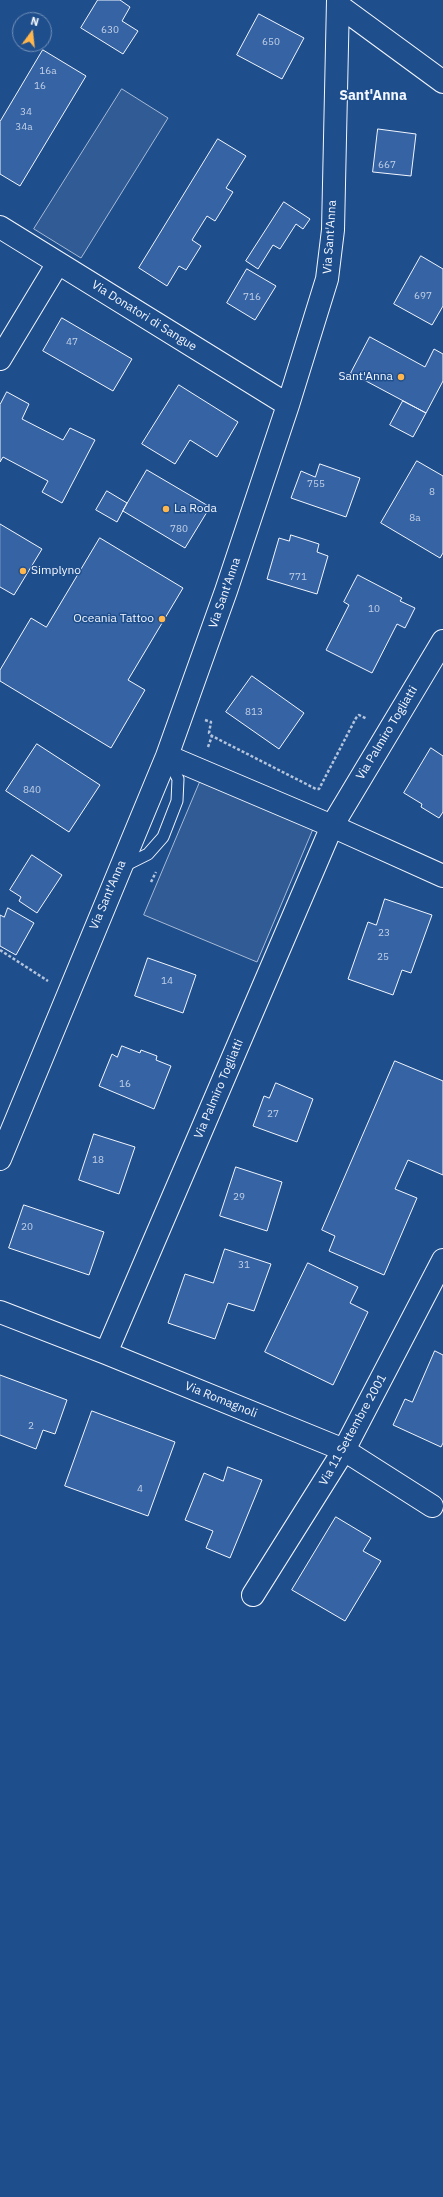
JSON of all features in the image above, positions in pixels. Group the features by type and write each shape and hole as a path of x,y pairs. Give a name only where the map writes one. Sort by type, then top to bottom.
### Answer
{"street":[{"path":"338,3 443,82"},
{"name":"Via Sant'Anna","path":"0,1159 67,993 167,756 288,405 327,279 331,255 338,3"},
{"name":"Via Donatori di Sangue","path":"0,227 288,405"},
{"path":"0,359 58,263"},
{"name":"Via Palmiro Togliatti","path":"106,1353 332,826 443,641"},
{"path":"167,756 332,826 443,876"},
{"name":"Via 11 Settembre 2001","path":"253,1595 344,1450 443,1260"},
{"name":"Via Romagnoli","path":"0,1312 106,1353 344,1450 432,1506"}],"path":[{"path":"184,710 211,722 209,733 212,736 316,789 319,789 359,715 387,733"},
{"path":"0,950 67,993"}],"shaded area":[{"path":"122,89 168,118 81,258 34,229"},
{"path":"200,782 313,829 257,962 144,915"}],"building":[{"path":"98,0 120,0 130,7 122,21 138,31 123,54 81,28"},
{"path":"259,14 304,38 282,79 237,55"},
{"path":"42,52 46,52 86,76 20,186 0,174 0,122"},
{"path":"378,129 416,134 411,176 373,172"},
{"path":"218,139 246,156 226,188 233,192 215,221 207,216 192,240 201,246 186,270 179,266 167,286 139,268"},
{"path":"284,202 310,219 303,229 296,224 280,249 273,245 258,269 246,261"},
{"path":"421,256 443,269 443,306 432,325 394,304"},
{"path":"247,269 276,286 255,320 227,303"},
{"path":"62,318 132,359 113,391 43,351"},
{"name":"Sant'Anna","path":"370,337 425,367 434,349 443,354 443,381 426,413 351,373"},
{"path":"179,385 238,422 217,457 190,440 175,464 142,444"},
{"path":"7,392 29,404 22,419 63,440 70,428 95,440 62,503 42,492 48,481 3,457 0,462 0,405"},
{"path":"403,401 426,413 413,437 390,425"},
{"path":"417,461 443,476 443,553 440,558 381,523"},
{"path":"320,464 360,478 346,517 291,498 301,471 315,477"},
{"name":"La Roda","path":"147,470 210,507 185,548 123,511"},
{"path":"107,491 127,503 117,522 96,510"},
{"path":"0,524 42,549 14,595 0,587"},
{"path":"291,535 319,544 317,552 328,556 317,594 267,579 279,538 289,541"},
{"path":"100,538 183,588 128,680 145,690 111,748 0,681 0,670 31,618 46,627"},
{"path":"358,575 402,598 400,601 415,608 405,628 397,624 372,673 326,650 349,605 344,602"},
{"path":"252,676 304,713 279,749 226,712"},
{"path":"37,744 100,785 69,832 6,791"},
{"path":"431,748 443,756 443,812 439,818 421,807 422,804 404,793"},
{"path":"32,855 62,875 37,913 19,901 21,897 10,890"},
{"path":"385,899 432,915 411,973 402,970 393,995 348,979 368,922 376,925"},
{"path":"8,908 34,923 16,955 0,946 0,915 4,917"},
{"path":"148,958 196,975 183,1013 135,996"},
{"path":"122,1046 140,1053 141,1050 157,1056 156,1060 171,1066 154,1109 99,1086 112,1054 117,1057"},
{"path":"395,1061 443,1081 443,1175 408,1160 395,1189 417,1198 384,1275 329,1251 335,1236 322,1230"},
{"path":"276,1083 313,1099 297,1142 253,1126 264,1096 269,1098"},
{"path":"94,1134 135,1147 119,1194 79,1180"},
{"path":"236,1167 282,1182 267,1231 220,1216"},
{"path":"24,1205 104,1232 89,1275 9,1248"},
{"path":"225,1249 271,1264 254,1311 228,1303 215,1339 168,1323 185,1274 213,1283"},
{"path":"308,1263 358,1287 350,1303 368,1312 333,1385 265,1352"},
{"path":"435,1351 443,1355 443,1443 441,1447 393,1425 405,1399 412,1402"},
{"path":"0,1375 67,1400 55,1434 43,1430 36,1449 0,1435"},
{"path":"92,1411 175,1442 148,1516 65,1486"},
{"path":"228,1467 262,1480 230,1558 206,1548 213,1531 185,1520 204,1473 223,1481"},
{"path":"336,1517 371,1538 363,1551 381,1561 345,1621 292,1590"}],"place":[{"name":"Sant'Anna","path":"401,377"},
{"name":"La Roda","path":"166,509"},
{"name":"Simplyno","path":"23,571"},
{"name":"Oceania Tattoo","path":"162,619"}],"district":[{"name":"Sant'Anna","path":"373,96"}]}
